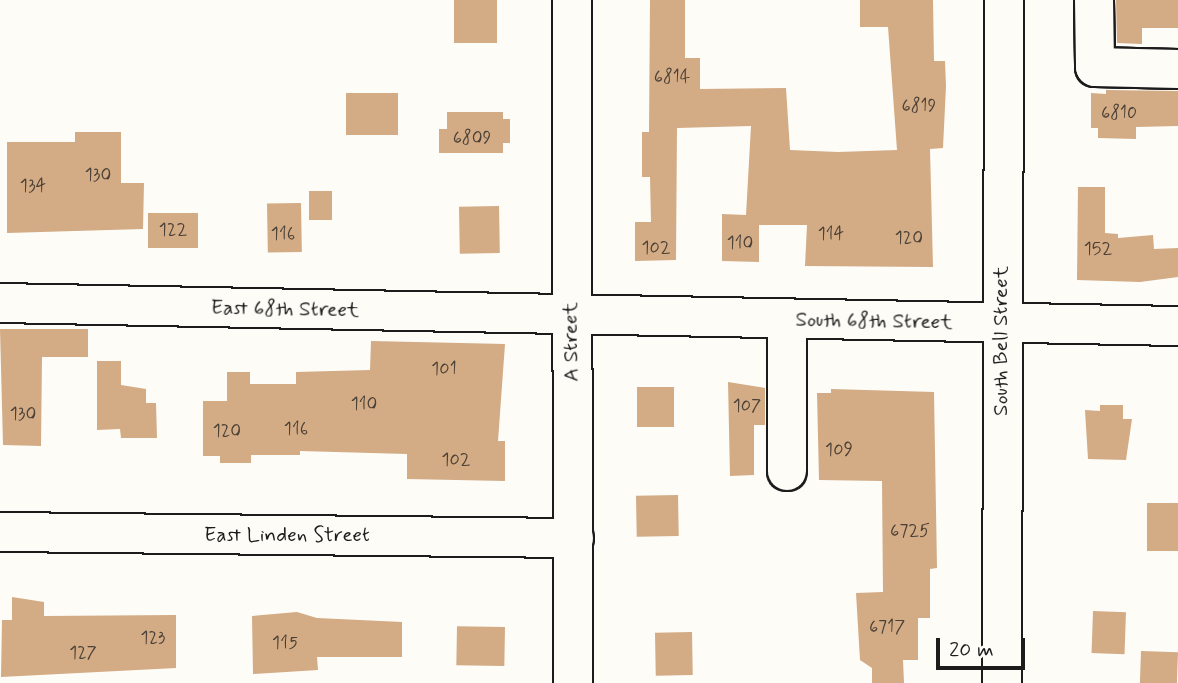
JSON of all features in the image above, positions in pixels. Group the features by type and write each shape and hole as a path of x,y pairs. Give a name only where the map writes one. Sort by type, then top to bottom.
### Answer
{"street":[{"name":"A Street","path":"572,0 570,316 573,683"},
{"name":"South Bell Street","path":"1002,683 1004,0"},
{"path":"1094,0 1095,67 1178,69"},
{"name":"East 68th Street","path":"0,303 570,316"},
{"name":"South 68th Street","path":"570,316 1178,326"},
{"path":"787,320 787,471"},
{"name":"East Linden Street","path":"0,532 573,538"}],"building":[{"path":"454,0 497,0 497,43 454,43"},
{"path":"650,0 685,0 685,58 700,58 700,89 786,88 790,150 838,152 897,150 888,27 860,27 860,0 933,0 934,61 945,61 946,86 943,148 930,149 933,267 805,266 807,225 759,225 759,262 722,261 722,214 746,215 751,126 677,128 676,260 635,261 635,222 651,222 650,177 642,177 642,132 649,132"},
{"path":"1116,0 1178,0 1178,28 1142,28 1142,44 1117,43"},
{"path":"1106,90 1178,91 1178,126 1136,127 1136,139 1098,138 1098,128 1091,128 1091,93 1106,94"},
{"path":"346,93 398,93 398,135 346,135"},
{"path":"447,112 503,112 503,119 510,119 510,143 503,143 503,153 439,153 439,129 447,129"},
{"path":"75,132 121,132 121,183 144,183 143,229 7,233 7,142 75,142"},
{"path":"1078,187 1105,187 1105,233 1118,234 1118,238 1153,235 1154,249 1178,248 1178,277 1140,282 1077,280"},
{"path":"309,191 332,191 332,220 309,220"},
{"path":"301,203 302,252 268,253 267,204"},
{"path":"499,206 500,253 460,254 459,207"},
{"path":"148,213 198,213 198,248 148,248"},
{"path":"0,329 88,329 88,357 42,357 41,446 3,445"},
{"path":"371,341 505,344 498,441 505,441 505,481 407,479 407,454 300,451 300,455 251,455 251,463 220,463 220,456 203,456 203,401 227,401 227,372 250,372 250,384 296,384 296,372 370,370"},
{"path":"97,361 121,361 121,385 146,389 146,403 156,403 157,438 121,438 120,429 97,430"},
{"path":"728,382 765,388 765,425 754,425 754,475 730,476"},
{"path":"637,387 674,387 674,427 637,427"},
{"path":"831,389 934,392 937,568 930,569 930,618 918,618 918,660 903,660 904,683 872,683 872,668 860,660 856,593 883,592 882,481 819,480 817,393 831,393"},
{"path":"1100,405 1123,405 1123,419 1132,419 1126,460 1088,459 1085,410 1100,411"},
{"path":"678,495 679,536 637,537 636,496"},
{"path":"1147,503 1178,503 1178,551 1147,551"},
{"path":"12,597 44,602 44,616 176,615 176,668 1,677 2,620 12,620"},
{"path":"1093,611 1126,612 1125,654 1092,653"},
{"path":"297,612 317,618 402,622 402,657 317,657 318,670 253,674 252,616"},
{"path":"457,626 505,627 504,666 456,665"},
{"path":"692,632 693,675 656,676 655,633"},
{"path":"1141,651 1178,652 1177,683 1140,683"}]}
